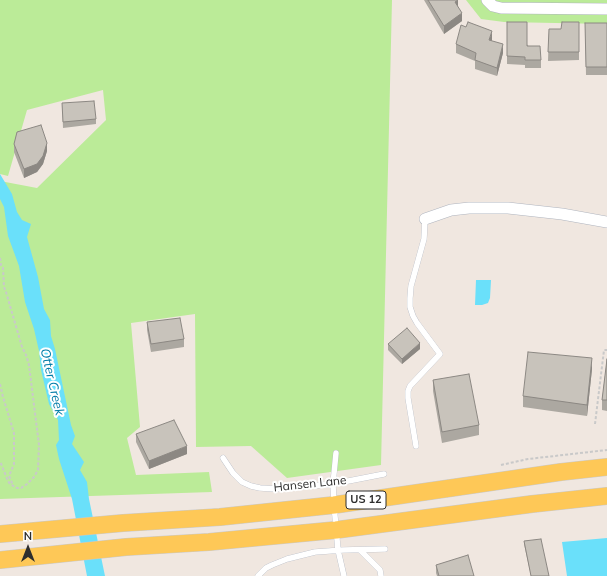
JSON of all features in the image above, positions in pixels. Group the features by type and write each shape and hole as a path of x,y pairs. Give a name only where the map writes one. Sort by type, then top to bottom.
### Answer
{"main road":[{"name":"US 12","path":"0,534 44,529 220,517 334,505 607,467"},
{"path":"532,504 584,489 607,486"},
{"name":"US 12","path":"0,560 126,547 209,542 336,530 532,504 607,496"},
{"path":"566,501 607,502"}],"street":[{"path":"487,0 493,6 501,8 607,9"},
{"path":"425,219 451,210 469,208 508,208 562,214 607,222"}],"lane":[{"path":"416,446 408,391 410,386 440,354 417,323 410,307 411,286 424,239 425,219"},
{"path":"336,453 333,484 334,505 338,550 344,576"},
{"name":"Hansen Lane","path":"223,458 242,482 250,486 260,488 276,489 333,484 384,474"},
{"path":"258,576 266,568 272,565 287,559 315,552 385,549"},
{"path":"360,550 380,570 381,576"}],"path":[{"path":"0,258 1,265 3,267 4,286 22,347 29,365 39,445 38,470 27,484 21,488 18,488 10,484 0,461"},
{"path":"595,424 604,350 607,350"},
{"path":"0,384 14,433 14,464 10,476 13,485"}],"green space":[{"path":"0,0 392,0 381,465 287,478 251,446 196,447 195,314 131,323 140,427 127,438 136,475 209,472 212,492 0,499 0,181 37,188 106,120 103,90 27,110 8,176 0,174"},
{"path":"466,0 607,0 607,24 504,22 481,19"}],"water":[{"name":"Otter Creek","path":"0,174 12,194 17,212 22,220 31,224 27,237 38,277 44,309 50,320 51,336 71,425 75,436 72,444 84,462 80,470 87,482 89,499 105,576 87,576 72,499 56,445 59,440 58,420 49,404 34,329 25,302 19,266 8,236 4,207 0,199"},
{"path":"476,280 491,280 490,298 488,303 475,305"},
{"path":"607,538 607,576 567,576 562,542"}],"building":[{"path":"428,0 458,0 455,2 462,13 444,26"},
{"path":"468,22 492,31 489,40 503,44 497,68 475,60 476,53 456,44 461,25 466,27"},
{"path":"507,22 527,22 527,46 540,46 541,60 525,60 525,57 507,56"},
{"path":"562,22 579,22 579,52 548,52 549,29 561,29"},
{"path":"585,23 607,23 607,67 586,67"},
{"path":"94,101 96,119 63,122 62,103"},
{"path":"41,125 47,143 43,156 37,164 24,169 14,144 17,132"},
{"path":"180,318 184,339 151,344 147,322"},
{"path":"407,328 420,343 402,359 388,344"},
{"path":"528,352 592,358 587,405 523,396"},
{"path":"607,359 607,400 602,400"},
{"path":"469,374 479,425 442,432 433,380"},
{"path":"174,420 187,446 149,461 136,434"},
{"path":"541,539 549,576 531,576 524,541"},
{"path":"468,555 474,576 439,576 436,565"}]}
